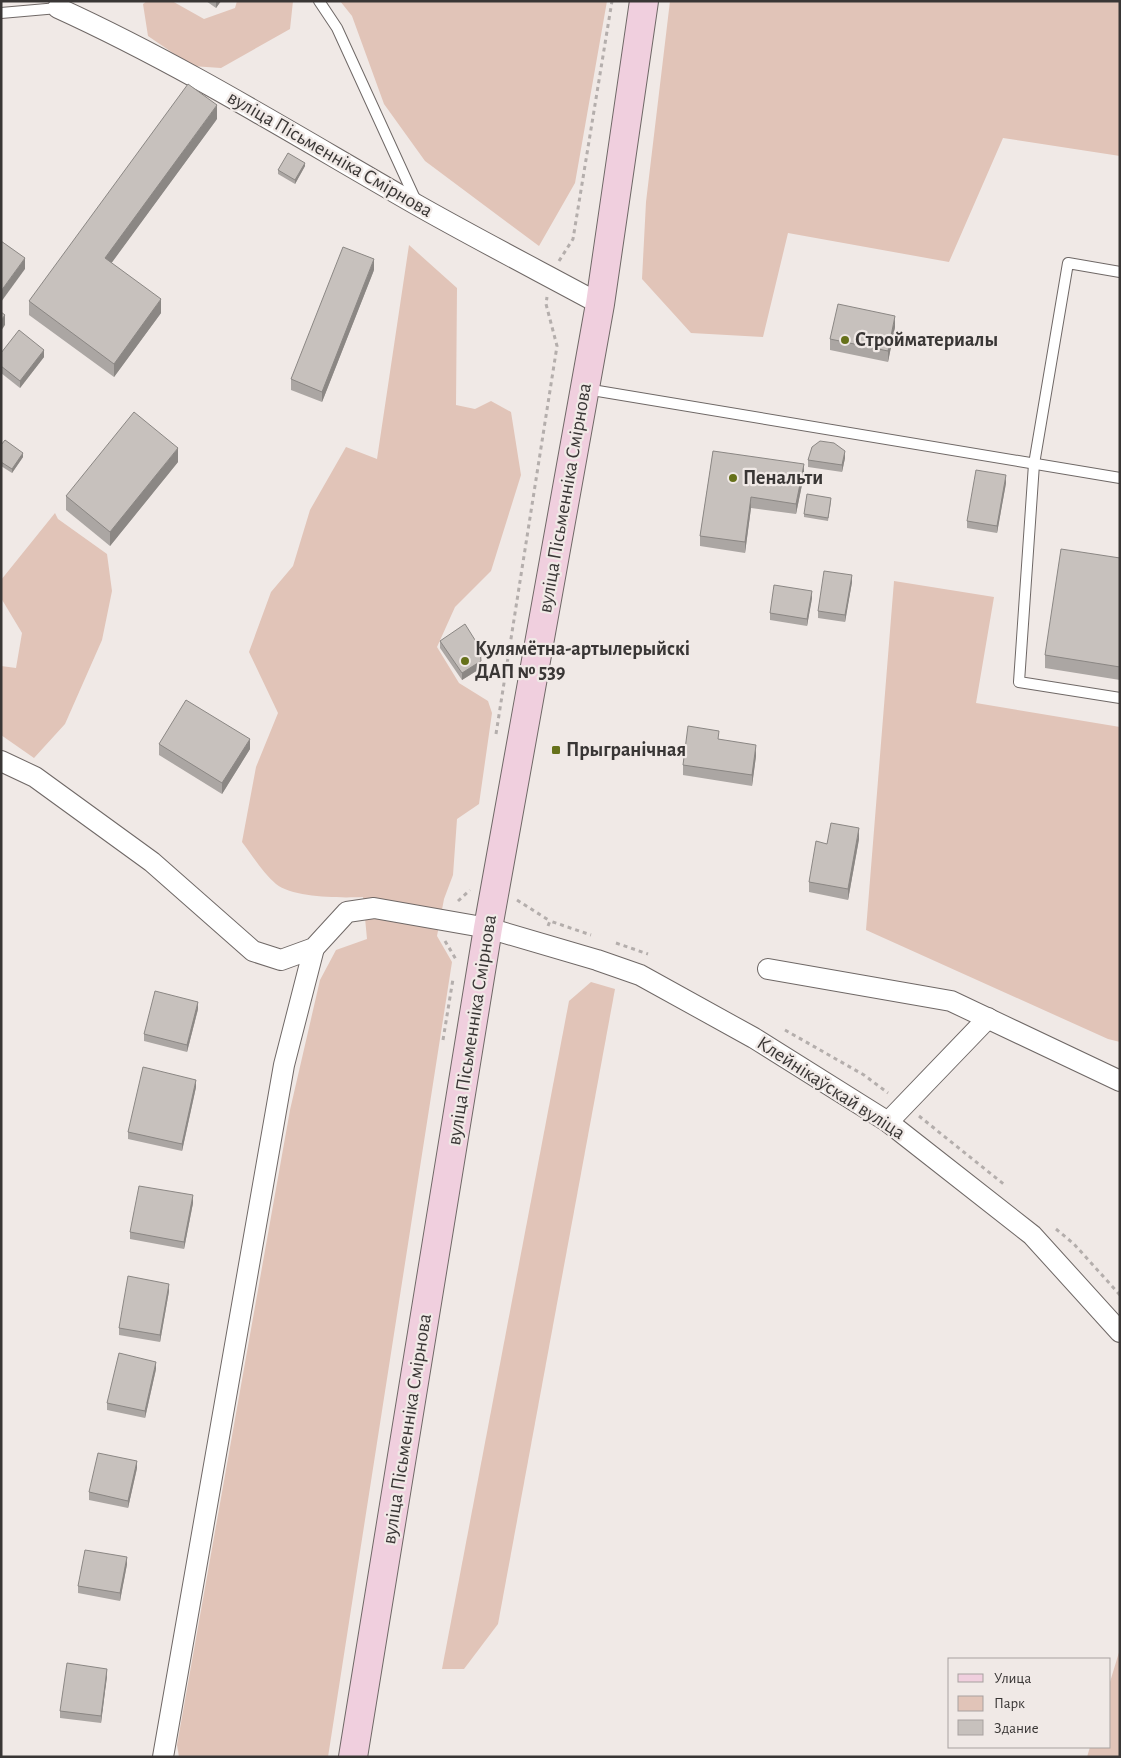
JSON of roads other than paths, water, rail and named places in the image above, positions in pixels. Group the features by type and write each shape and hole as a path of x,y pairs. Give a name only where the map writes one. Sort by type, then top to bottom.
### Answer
{"main road":[{"name":"вуліца Пісьменніка Смірнова","path":"353,1757 488,928 600,304 644,1"}],"street":[{"name":"вуліца Пісьменніка Смірнова","path":"58,8 126,39 283,126 418,206 600,304"},
{"path":"1,761 35,777 152,862 252,951 281,960 314,948"},
{"name":"Клейнікаўскай вуліца","path":"314,948 347,912 374,908 488,928 598,960 640,975 754,1038 888,1122 1032,1235 1120,1332"},
{"path":"162,1757 284,1066 314,948"},
{"path":"768,968 951,1001 1120,1081"},
{"path":"888,1122 988,1018"}],"lane":[{"path":"319,1 337,28 418,206"},
{"path":"1,12 58,8"},
{"path":"1120,272 1068,263 1034,464 1019,682 1120,698"},
{"path":"585,389 1120,478"}],"place":[{"name":"Стройматериалы","path":"845,340"},
{"name":"Пенальти","path":"733,478"},
{"name":"Кулямётна-артылерыйскі ДАП № 539","path":"465,661"},
{"name":"Прыгранічная","path":"556,750"}]}
